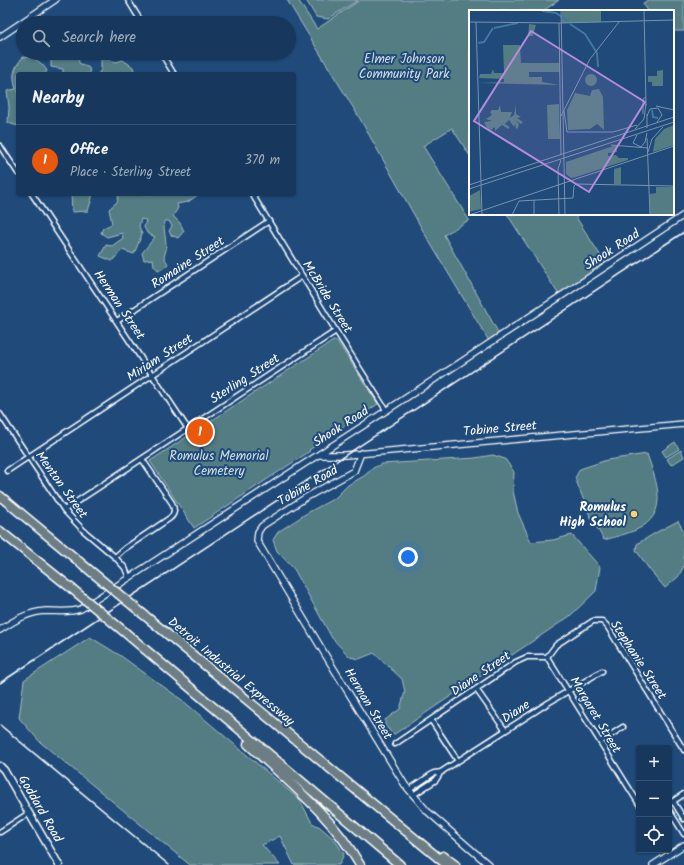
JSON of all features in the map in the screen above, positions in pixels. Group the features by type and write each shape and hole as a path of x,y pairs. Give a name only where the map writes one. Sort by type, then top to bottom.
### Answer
{"highway":[{"name":"Detroit Industrial Expressway","path":"0,496 447,865"},
{"path":"0,531 121,629 400,865"},
{"path":"121,629 121,635 222,720 310,800 333,824 360,865"},
{"path":"390,819 416,834 455,865"}],"main road":[{"name":"Goddard Road","path":"0,766 4,770 59,865"}],"street":[{"path":"31,16 55,0"},
{"path":"128,0 138,16"},
{"path":"0,36 16,26"},
{"path":"165,60 173,72"},
{"path":"0,146 16,170"},
{"name":"Herman Street","path":"33,196 188,429"},
{"name":"McBride Street","path":"253,196 386,410"},
{"name":"Shook Road","path":"0,630 21,617 35,612 66,612 81,609 684,215"},
{"name":"Romaine Street","path":"117,322 270,221"},
{"name":"Miriam Street","path":"6,471 302,276"},
{"name":"Sterling Street","path":"64,510 336,331"},
{"name":"Menton Street","path":"0,414 64,510 83,530 115,556 125,568 129,578"},
{"name":"Tobine Street","path":"317,455 361,453 684,424"},
{"name":"Tobine Road","path":"258,532 262,526 305,498 354,471 361,453"},
{"path":"115,556 170,518 174,512 172,503 142,459"},
{"name":"Herman Street","path":"258,532 257,541 263,552 409,790 432,816 489,865"},
{"name":"Stephanie Street","path":"548,657 556,645 573,633 593,621 602,621 607,626 684,750"},
{"name":"Diane Street","path":"395,744 522,659 527,657 548,657"},
{"name":"Margaret Street","path":"548,657 636,799"},
{"name":"Diane","path":"409,790 434,773 441,772 505,730 602,671"},
{"path":"476,689 505,730"},
{"path":"431,720 458,761"},
{"path":"600,742 623,727"},
{"name":"Diane","path":"413,795 436,780 441,772"},
{"path":"672,802 684,794"},
{"path":"672,805 684,819"},
{"path":"0,832 29,813"},
{"path":"672,815 684,834"},
{"path":"653,865 684,845"}],"green space":[{"name":"Elmer Johnson Community Park","path":"287,0 298,0 317,29 360,0 559,0 544,10 469,10 469,154 452,128 423,146 469,220 444,235 499,334 489,341 426,236 359,117"},
{"path":"306,0 358,0 328,19 316,17"},
{"path":"649,0 684,0 684,31 674,31 674,10 647,10 643,3"},
{"path":"21,60 35,60 43,65 47,71 16,72 16,89 14,72"},
{"path":"51,60 79,60 79,63 89,68 90,72 63,72 63,69 51,67"},
{"path":"101,60 111,60 116,62 123,60 133,67 134,72 100,72 101,70"},
{"path":"16,89 16,125 8,123 9,107 7,91"},
{"path":"71,196 92,196 88,211 72,212"},
{"path":"118,196 196,196 188,202 177,204 178,208 173,216 180,223 184,231 178,238 171,235 169,231 172,226 169,221 164,221 166,248 164,257 168,264 164,268 158,270 154,266 153,259 144,260 142,253 155,237 147,233 144,227 146,220 141,219 139,226 142,234 134,254 122,250 112,261 100,256 106,245 112,246 123,238 122,233 107,237 101,233 103,228 112,224 109,209 117,202"},
{"path":"508,215 575,215 606,264 559,295"},
{"name":"Romulus Memorial Cemetery","path":"333,341 337,341 378,404 194,528 150,461"},
{"path":"675,442 679,449 666,457 662,451"},
{"path":"681,450 684,457 671,465 667,459"},
{"path":"647,454 657,486 657,506 654,515 647,523 636,530 604,540 590,516 575,478 580,469 607,460"},
{"path":"493,455 505,459 514,472 513,491 518,513 531,542 553,540 572,535 600,567 596,591 570,616 393,735 385,725 385,720 400,709 405,692 402,679 374,653 359,659 350,657 332,638 294,569 277,551 273,540 278,532 307,513 335,498 348,485 364,476 373,468 382,464 475,458"},
{"path":"678,521 684,532 684,566 678,577 665,588 636,550 637,544"},
{"path":"90,637 121,656 182,700 300,800 312,823 320,827 334,839 344,854 339,865 294,865 280,836 262,845 280,865 190,865 40,742 19,718 24,680"}],"railway":[{"path":"0,683 684,232"},
{"path":"0,725 169,865"}],"place":[{"name":"Office","path":"200,432"},
{"name":"Romulus High School","path":"634,514"}]}
